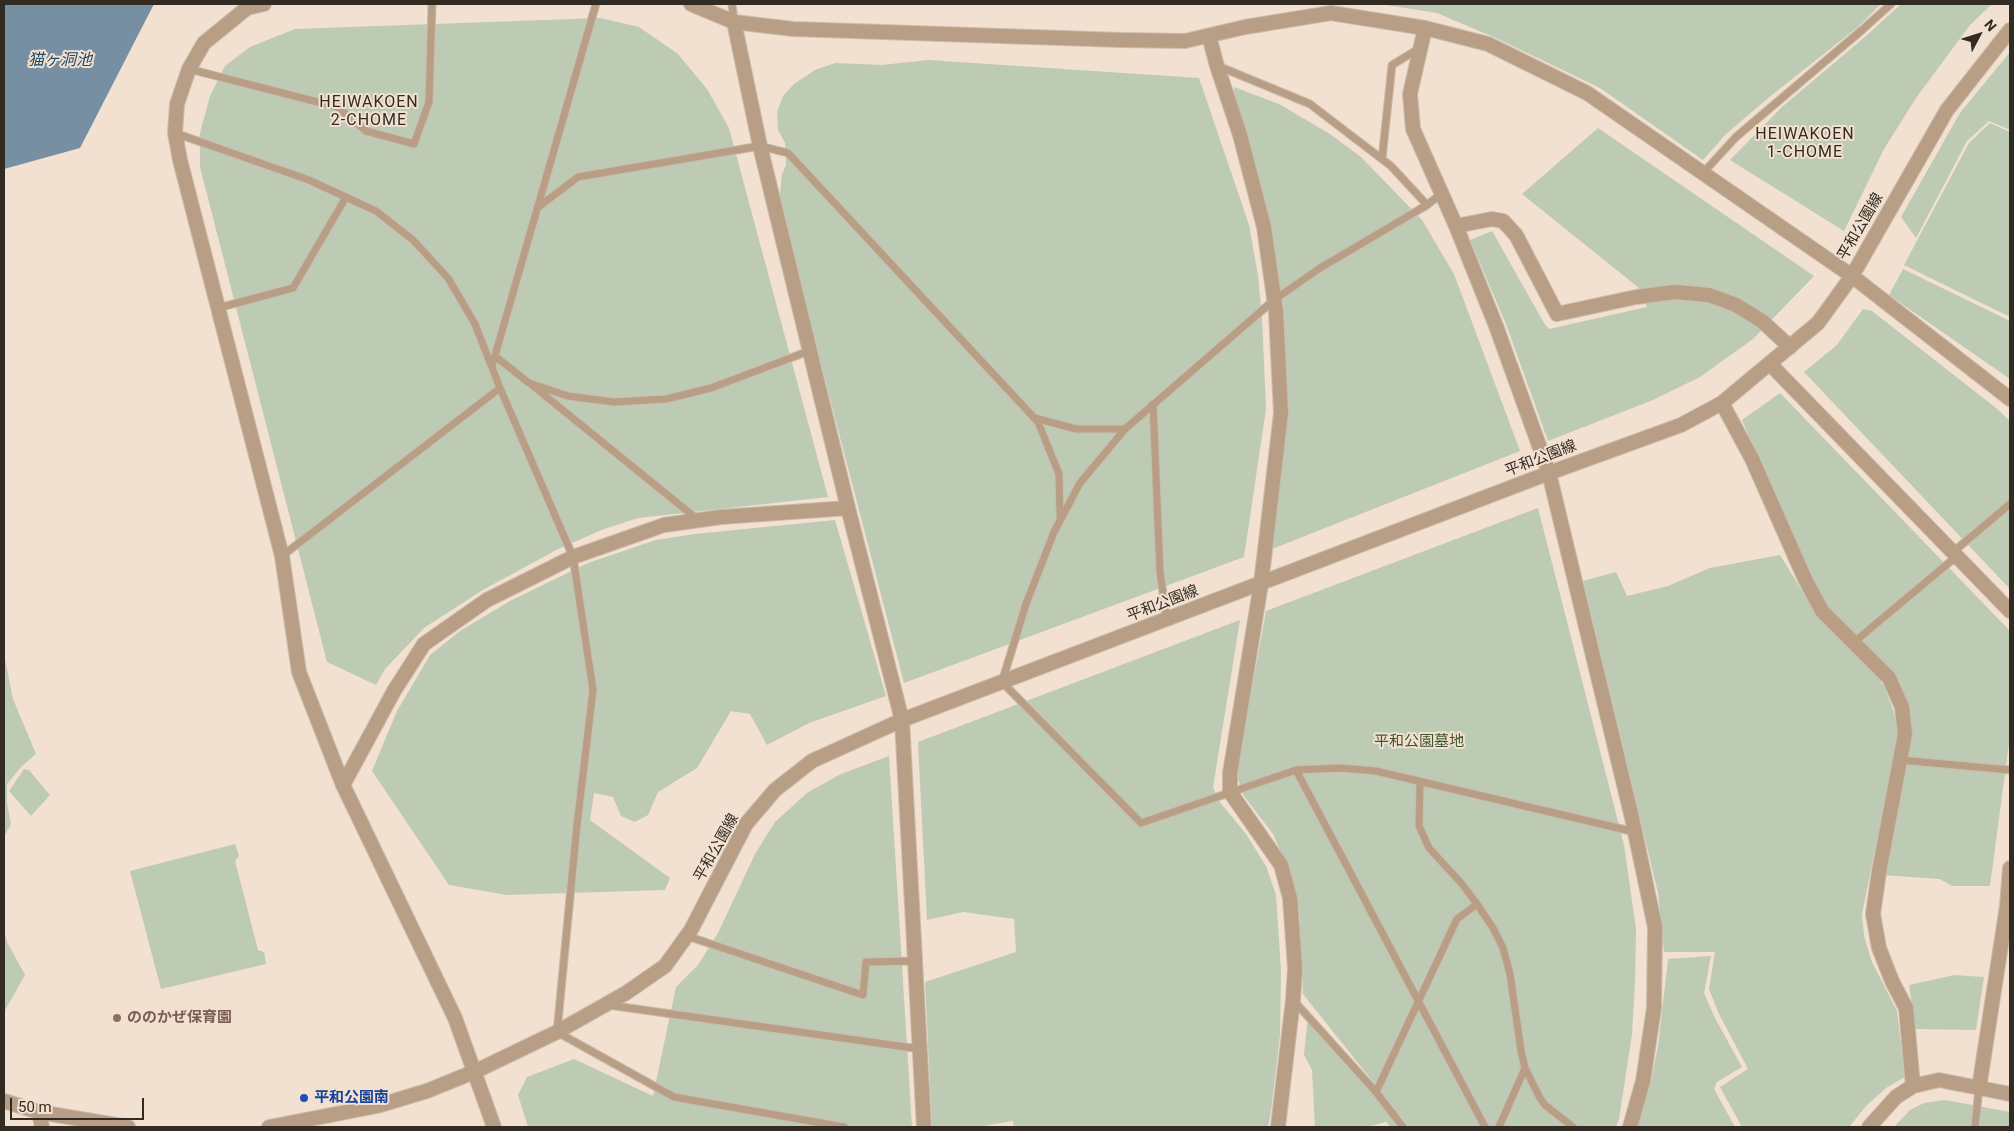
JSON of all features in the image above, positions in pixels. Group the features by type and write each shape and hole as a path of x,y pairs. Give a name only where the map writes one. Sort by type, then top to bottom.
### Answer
{"street":[{"path":"264,4 247,8 204,43 189,69 177,104 175,132 182,170 282,556 299,672 343,785 455,1018 476,1071 494,1127"},
{"path":"691,4 734,22 793,28 1120,40 1185,40 1244,27 1331,13 1425,28 1488,44 1587,93 1852,276 2010,399"},
{"path":"734,22 760,146 848,508 902,720 924,1127"},
{"path":"1425,28 1410,94 1413,129 1456,226 1496,326 1549,473 1635,832 1655,927 1654,1008 1644,1081 1630,1127"},
{"name":"平和公園線","path":"269,1127 377,1106 427,1091 476,1071 557,1032 626,993 665,966 687,936 746,824 775,790 812,761 902,720 1549,473 1681,425 1722,403 1818,323 1852,276 1948,110 2010,30"},
{"path":"1210,36 1240,135 1264,228 1274,300 1281,413 1261,584 1230,773 1230,792 1281,865 1290,898 1295,968 1294,1000 1278,1127"},
{"path":"1456,226 1492,219 1503,221 1516,235 1557,314 1636,297 1675,292 1709,295 1736,305 1762,321 1790,347"},
{"path":"1770,364 2010,611"},
{"path":"1722,403 1752,459 1822,611 1889,678 1902,707 1905,734 1873,914 1879,948 1892,981 1906,1008 1914,1086"},
{"path":"343,785 394,692 424,644 487,600 573,557 664,525 848,508"},
{"path":"1979,1088 2009,906 2010,868"},
{"path":"1869,1127 1896,1097 1914,1086 1939,1080 2010,1094"},
{"path":"4,1101 39,1112 128,1127"},
{"path":"39,1112 42,1127"}],"lane":[{"path":"189,69 337,107 366,131 414,144 429,102 432,4"},
{"path":"492,367 596,4"},
{"path":"732,4 734,22"},
{"path":"1703,173 1736,138 1891,4"},
{"path":"1382,159 1392,65 1421,48"},
{"path":"1218,66 1310,104 1391,166 1427,205"},
{"path":"175,132 308,180 376,211 413,240 448,278 475,324 500,388 573,557 593,690 577,825 557,1032 674,1097 844,1127"},
{"path":"538,208 578,177 760,146 788,153 1038,422 1059,474 1060,520"},
{"path":"1441,194 1427,205 1320,268 1274,300 1124,429 1080,483 1060,520 1026,604 1002,682 1141,824 1296,770 1339,768 1376,771 1635,832"},
{"path":"218,308 293,288 346,197"},
{"path":"529,382 568,396 614,402 666,399 711,388 810,351"},
{"path":"495,356 699,521"},
{"path":"282,556 500,388"},
{"path":"1153,404 1160,563 1167,620"},
{"path":"1035,418 1076,429 1124,429"},
{"path":"1853,643 2010,504"},
{"path":"1900,760 2010,770"},
{"path":"1296,770 1485,1127"},
{"path":"1420,782 1419,826 1429,848 1462,884 1477,904 1493,928 1507,959 1525,1068 1545,1105 1573,1127"},
{"path":"1376,1092 1457,919 1477,904"},
{"path":"687,936 862,995 866,962 914,961"},
{"path":"1294,1000 1376,1092 1403,1127"},
{"path":"605,1005 920,1049"},
{"path":"1499,1127 1525,1068"},
{"path":"1976,1127 1979,1088"}],"green space":[{"path":"1380,4 1881,4 1858,27 1726,134 1703,160 1600,88 1496,38 1437,13"},
{"path":"1901,4 1992,4 1970,25 1916,98 1884,149 1844,231 1730,160 1782,107"},
{"path":"600,18 639,27 678,54 707,89 729,128 828,497 638,518 604,529 558,549 481,591 424,628 385,669 376,685 327,662 200,167 200,133 210,96 225,66 250,47 295,29"},
{"path":"2010,52 2010,130 1989,121 1967,141 1916,238 1901,217 1960,113"},
{"path":"928,60 1199,78 1249,225 1258,275 1262,318 1266,409 1244,557 904,683 779,203 782,174 786,165 785,143 778,130 777,112 783,96 794,84 815,70 835,63 882,65"},
{"path":"1234,87 1279,104 1330,134 1361,157 1422,220 1454,274 1520,451 1272,549 1287,422 1284,316 1277,269 1262,197 1233,98"},
{"path":"1990,123 2010,132 2010,317 1904,265 1969,143"},
{"path":"1598,128 1814,276 1753,339 1700,377 1653,400 1548,441 1506,324 1470,240 1492,231 1549,329 1647,307 1639,288 1522,194"},
{"path":"1903,269 2010,321 2010,379 1889,295"},
{"path":"1863,309 1872,311 2010,421 2010,589 1804,372 1837,345"},
{"path":"1780,393 2010,631 2010,736 1990,886 1952,886 1940,879 1882,875 1911,734 1910,718 1906,703 1812,588 1742,420"},
{"name":"平和公園墓地","path":"1538,508 1624,845 1636,929 1632,1034 1619,1119 1616,1127 1409,1127 1303,994 1299,908 1287,866 1273,834 1244,796 1236,774 1266,611"},
{"path":"835,520 886,696 809,723 767,745 750,714 731,711 697,768 658,792 648,815 635,822 621,816 613,797 594,793 590,820 670,878 665,890 507,895 449,885 372,771 397,711 430,655 460,631 510,601 588,563 656,540 695,534"},
{"path":"1780,555 1809,602 1872,668 1885,688 1894,712 1898,737 1862,914 1864,936 1872,962 1897,1011 1905,1077 1886,1088 1866,1106 1849,1127 1742,1127 1720,1087 1748,1069 1718,1012 1709,989 1715,952 1664,952 1658,893 1583,581 1616,572 1627,596 1668,586 1710,568"},
{"path":"1240,620 1213,787 1219,801 1246,834 1266,866 1276,895 1281,971 1280,1035 1268,1127 1014,1127 1013,1121 977,1127 932,1127 925,982 1016,952 1014,919 963,912 927,920 918,742"},
{"path":"4,655 13,699 36,754 21,767 7,784 7,803 11,824 4,837"},
{"path":"889,756 912,1127 528,1127 518,1095 527,1077 574,1059 653,1096 676,987 698,965 718,933 755,854 775,822 807,793 841,774"},
{"path":"24,769 29,770 50,795 31,816 9,791"},
{"path":"235,844 239,856 235,861 258,950 264,952 266,964 161,989 130,871"},
{"path":"4,930 7,942 25,975 4,1012"},
{"path":"1711,956 1704,993 1715,1018 1742,1067 1717,1082 1714,1089 1735,1127 1636,1127 1651,1081 1658,1046 1668,959"},
{"path":"1955,975 1984,977 1976,1030 1916,1029 1909,985"},
{"path":"1308,1016 1398,1127 1390,1127 1386,1122 1366,1127 1315,1127 1312,1070 1304,1055"},
{"path":"1945,1100 2010,1112 2010,1127 1894,1127 1910,1110 1924,1103"}],"water":[{"name":"猫ヶ洞池","path":"4,4 154,4 80,148 4,169"}],"place":[{"name":"ののかぜ保育園","path":"117,1018"},
{"name":"平和公園南","path":"304,1098"}],"district":[{"name":"HEIWAKOEN 2-CHOME","path":"369,112"},
{"name":"HEIWAKOEN 1-CHOME","path":"1805,144"}]}
